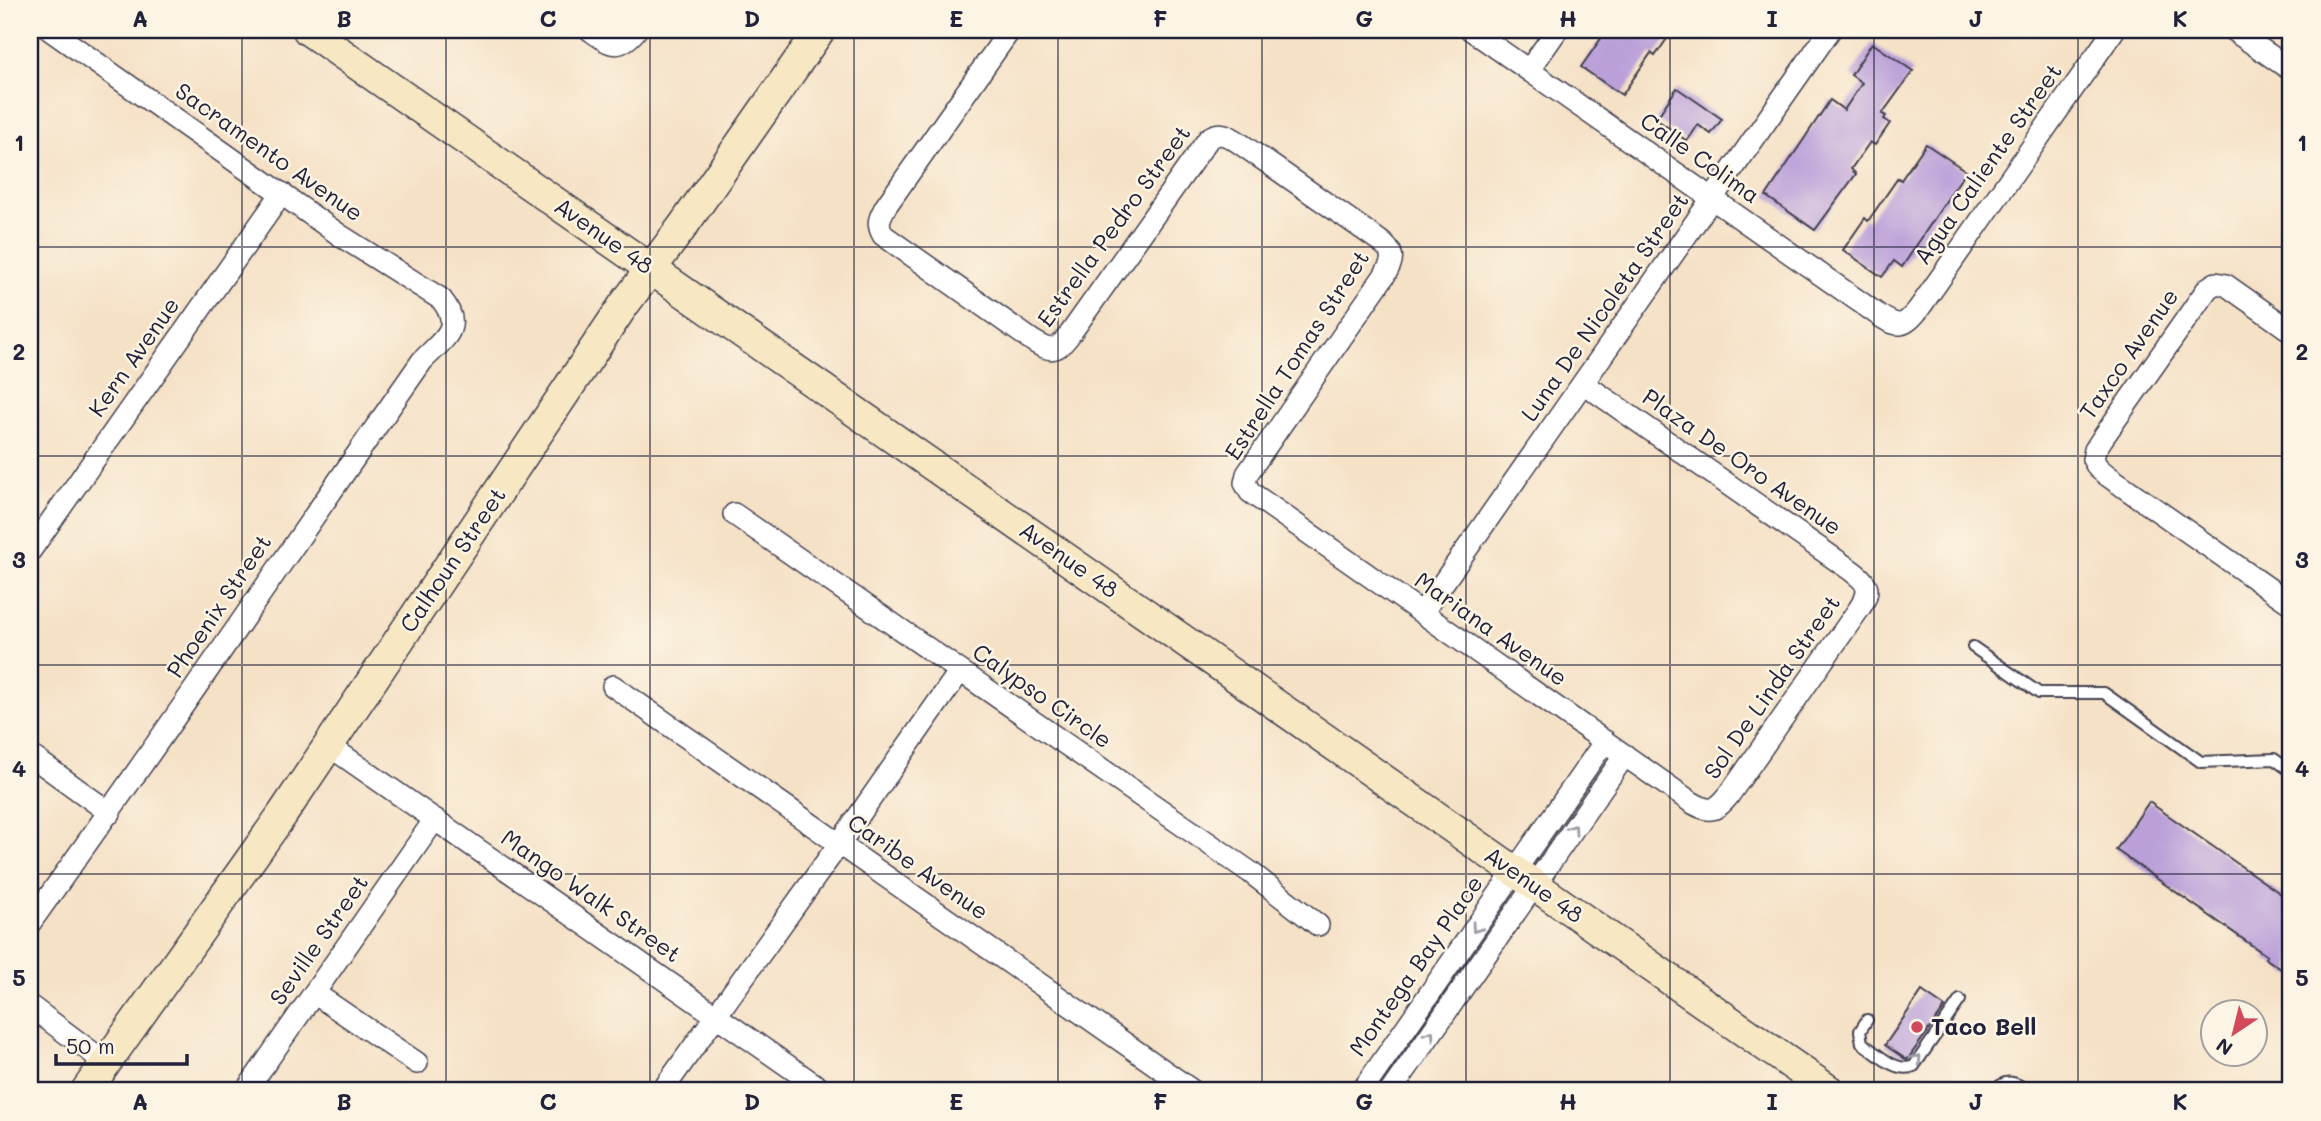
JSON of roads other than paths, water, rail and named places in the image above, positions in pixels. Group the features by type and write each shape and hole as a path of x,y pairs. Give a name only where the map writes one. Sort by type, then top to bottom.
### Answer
{"main road":[{"name":"Avenue 48","path":"308,30 1830,1091"},
{"name":"Calhoun Street","path":"86,1091 328,745 616,317 820,30"}],"street":[{"name":"Sacramento Avenue","path":"50,30 341,236 441,299 451,310 453,320"},
{"path":"590,30 610,43 619,45 636,30"},
{"name":"Estrella Pedro Street","path":"1010,30 886,206 878,226 883,235 893,243 1044,348 1054,349 1062,345 1200,148 1217,133"},
{"name":"Calle Colima","path":"1471,30 1880,316 1901,325"},
{"path":"1529,70 1557,30"},
{"name":"Luna De Nicoleta Street","path":"1422,613 1830,30"},
{"name":"Agua Caliente Street","path":"1901,325 1918,310 2114,30"},
{"path":"2233,30 2291,70"},
{"name":"Estrella Tomas Street","path":"1217,133 1227,135 1238,142 1377,239 1388,247 1392,256 1391,265 1384,276 1254,462 1245,483"},
{"name":"Kern Avenue","path":"30,551 282,193"},
{"name":"Taxco Avenue","path":"2291,331 2226,285 2216,284 2208,288 2102,439 2093,459 2098,468 2108,476 2291,604"},
{"name":"Phoenix Street","path":"30,923 110,813 248,608 422,361 450,332 453,320"},
{"name":"Plaza De Oro Avenue","path":"1583,383 1852,571 1863,579 1868,588"},
{"name":"Mariana Avenue","path":"1245,483 1250,492 1260,500 1702,808 1712,810"},
{"name":"Calypso Circle","path":"734,513 1250,872 1318,925"},
{"name":"Sol De Linda Street","path":"1712,810 1729,795 1859,609 1868,588"},
{"path":"662,1091 960,671"},
{"name":"Caribe Avenue","path":"613,686 1193,1091"},
{"path":"1391,1091 1509,923 1524,878 1605,741"},
{"name":"Mango Walk Street","path":"328,745 824,1091"},
{"path":"30,755 110,813"},
{"path":"1524,878 1625,755"},
{"name":"Seville Street","path":"246,1091 435,819"},
{"name":"Montega Bay Place","path":"1362,1091 1490,908 1524,878"},
{"path":"314,993 417,1063"},
{"path":"30,1006 106,1063"}],"lane":[{"path":"1973,647 2039,693 2104,693 2202,762 2274,759 2291,771"},
{"path":"1867,1020 1860,1031 1862,1043 1900,1069 1909,1068 1914,1066 1960,1000"},
{"path":"1995,1091 2003,1083 2014,1082 2029,1091"}],"place":[{"name":"Taco Bell","path":"1917,1027"}]}
